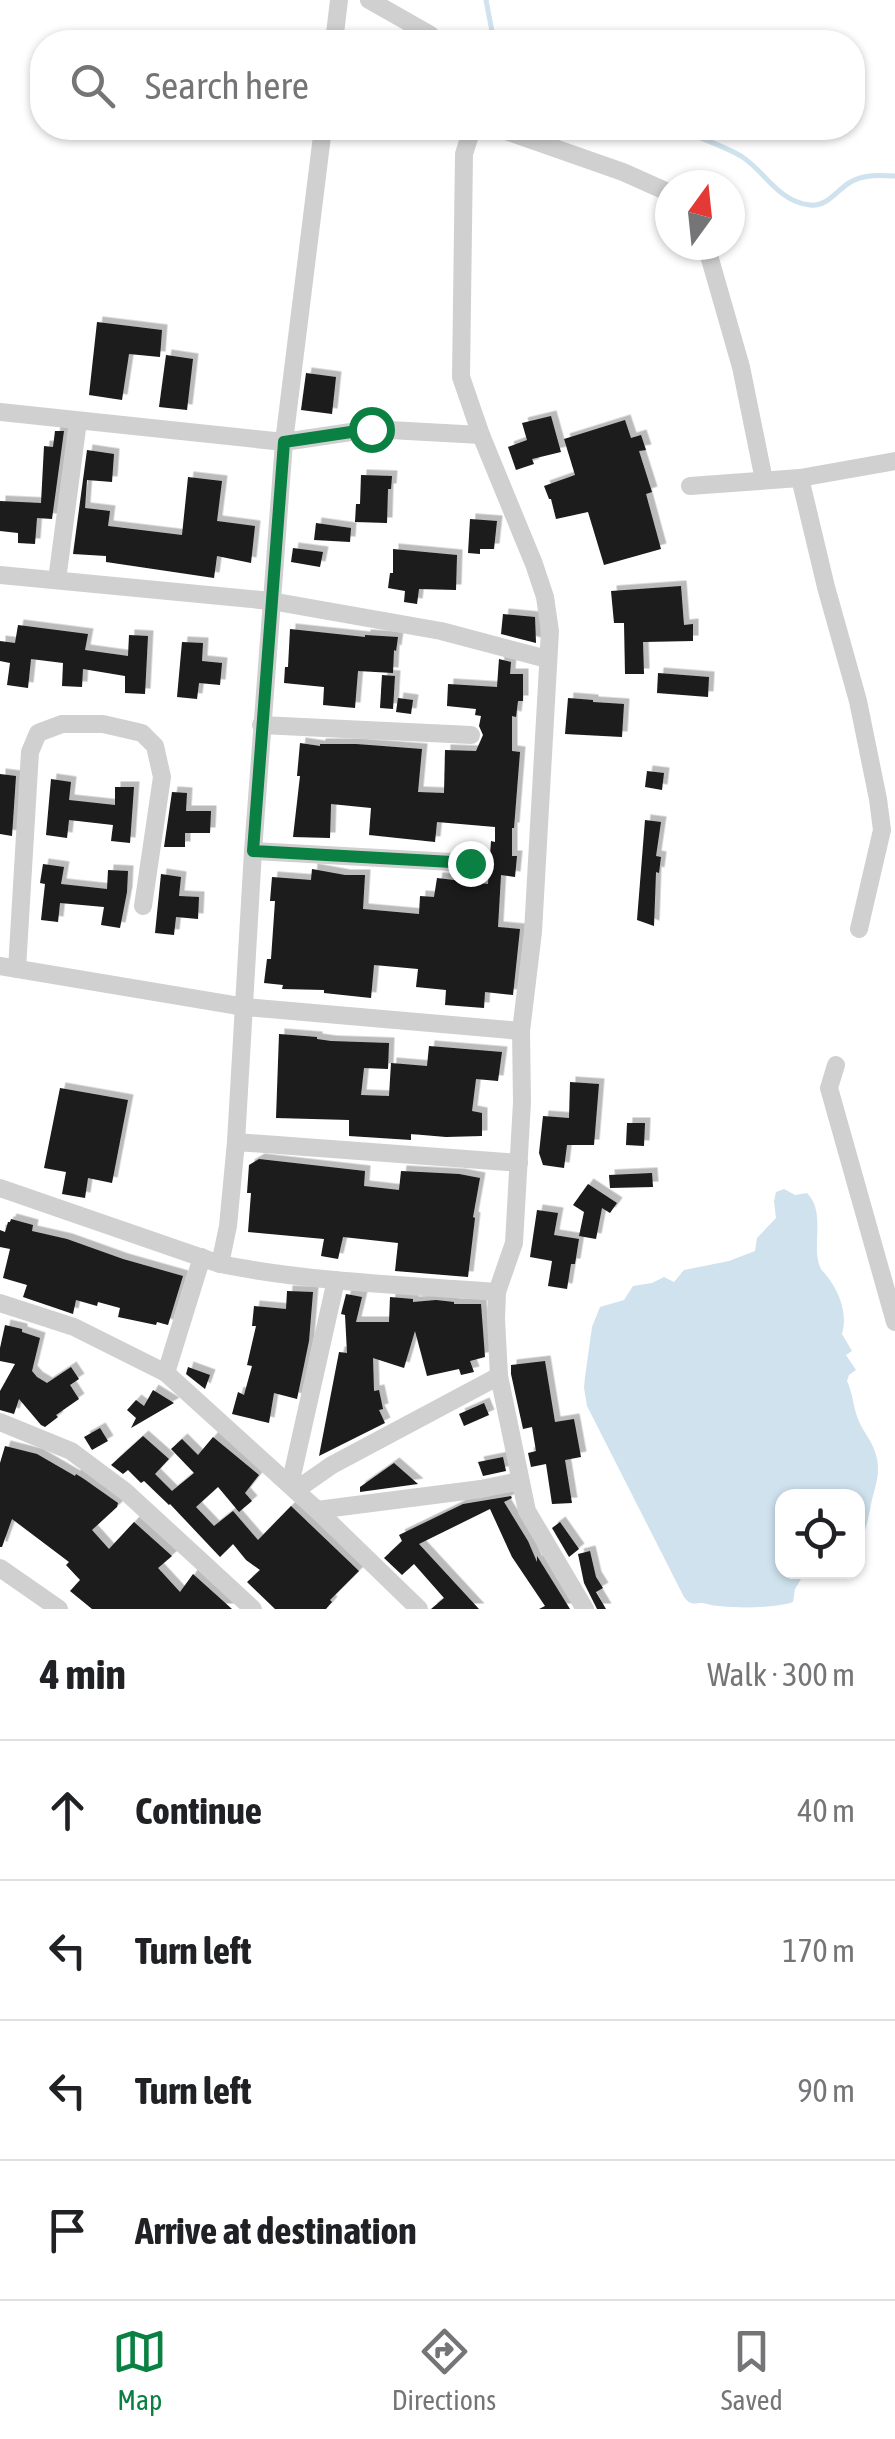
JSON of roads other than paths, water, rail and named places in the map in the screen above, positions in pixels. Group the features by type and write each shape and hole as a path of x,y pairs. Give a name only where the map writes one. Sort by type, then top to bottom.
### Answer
{"street":[{"path":"336,30 340,0"},
{"path":"368,0 422,30"},
{"path":"166,1373 228,1226 284,442 322,140"},
{"path":"468,140 464,154 461,376 545,596 550,630 533,932 522,1031 514,1243 497,1292 498,1376 527,1511 585,1609"},
{"path":"532,140 655,186"},
{"path":"710,260 740,367 764,480"},
{"path":"0,412 284,442 371,429 482,435"},
{"path":"57,580 78,421"},
{"path":"690,486 800,478 895,461"},
{"path":"800,478 858,701 878,798 882,830 859,929"},
{"path":"0,575 271,601 441,631 547,660"},
{"path":"143,906 162,777 155,746 142,733 103,724 62,724 38,734 30,752 9,967 245,1006 522,1031"},
{"path":"261,726 471,735"},
{"path":"253,851 470,863"},
{"path":"836,1065 830,1088 895,1322"},
{"path":"236,1142 519,1162"},
{"path":"0,1188 211,1260 255,1271 497,1292"},
{"path":"293,1487 336,1280"},
{"path":"0,1303 74,1327 166,1373 293,1487 419,1609"},
{"path":"293,1487 498,1376"},
{"path":"0,1422 71,1450 126,1492 253,1609"},
{"path":"317,1510 519,1481"},
{"path":"0,1568 60,1609"}],"water":[{"path":"784,1189 795,1195 807,1193 813,1201 818,1261 841,1303 842,1334 852,1351 846,1355 856,1370 847,1381 858,1419 876,1455 876,1483 865,1531 865,1489 775,1489 775,1579 801,1579 793,1602 748,1607 692,1603 684,1597 587,1406 584,1388 592,1327 600,1307 624,1300 633,1286 664,1277 674,1282 684,1270 755,1251 757,1238 776,1218 776,1192"}],"waterway":[{"path":"486,0 492,30"},
{"path":"706,140 750,162 780,192 799,203 821,204 860,178 895,176"}]}
